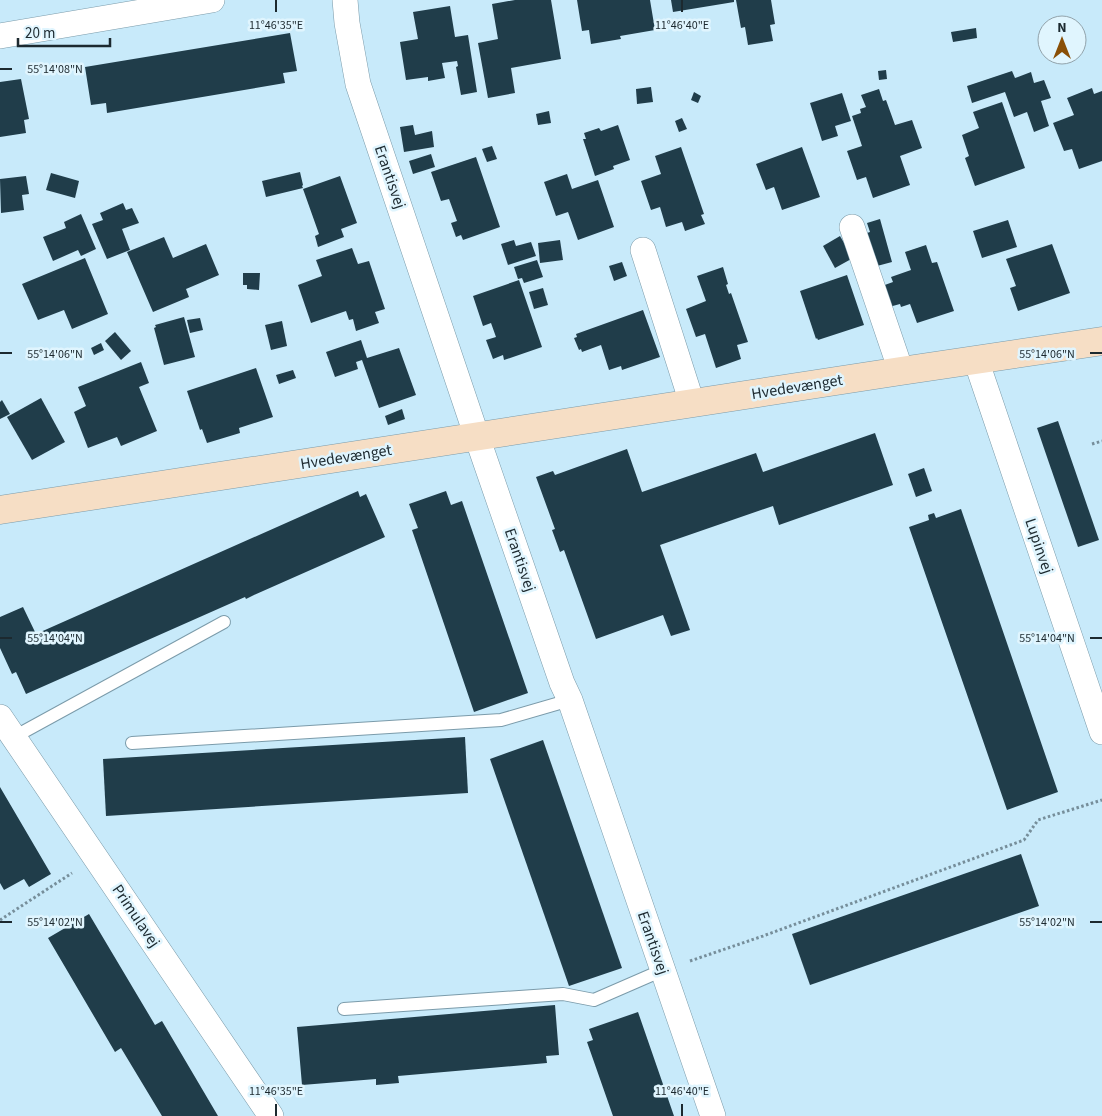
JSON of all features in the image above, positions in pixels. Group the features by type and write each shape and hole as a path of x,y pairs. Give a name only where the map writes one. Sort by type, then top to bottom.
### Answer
{"street":[{"path":"0,36 212,0"},
{"name":"Erantisvej","path":"345,0 347,23 358,84 477,437 562,683 570,700 713,1116"},
{"path":"852,227 901,371"},
{"path":"643,250 692,403"},
{"name":"Hvedevænget","path":"0,510 1102,341"},
{"name":"Lupinvej","path":"976,360 1102,732"},
{"name":"Primulavej","path":"0,717 271,1116"}],"lane":[{"path":"14,737 224,622"},
{"path":"132,743 501,720 570,700"},
{"path":"344,1009 563,994 594,1000 663,970"}],"path":[{"path":"1092,444 1102,441"},
{"path":"663,970 763,936 1024,840 1038,820 1102,800"},
{"path":"0,920 95,857"}],"building":[{"path":"515,0 551,0 561,59 511,68 515,93 488,98 478,43 498,39 492,4"},
{"path":"577,0 650,0 655,30 620,36 621,39 591,44 589,30 582,31"},
{"path":"671,0 734,0 734,2 673,12"},
{"path":"736,0 771,0 775,24 770,25 773,41 748,45 745,27 741,28"},
{"path":"450,6 455,37 468,35 477,92 461,95 456,67 458,66 457,61 442,63 445,78 428,81 428,77 406,80 400,42 418,39 413,12"},
{"path":"976,28 977,38 953,42 951,32"},
{"path":"290,33 297,71 283,73 285,83 107,113 106,103 91,105 85,67"},
{"path":"886,70 887,79 879,80 878,71"},
{"path":"1012,71 1015,78 1031,72 1034,83 1044,80 1051,98 1041,101 1049,126 1034,132 1027,112 1014,117 1005,92 972,103 967,86"},
{"path":"21,79 29,119 24,120 26,133 0,137 0,82"},
{"path":"651,87 653,102 637,104 636,89"},
{"path":"1092,88 1094,94 1102,91 1102,161 1079,169 1072,149 1064,151 1053,123 1074,115 1067,98"},
{"path":"879,89 883,101 886,100 895,125 912,120 922,148 900,156 910,185 873,198 866,177 857,180 847,151 862,146 852,116 861,113 860,109 866,107 861,95"},
{"path":"694,92 701,96 698,103 691,100"},
{"path":"842,93 851,121 835,126 838,136 822,141 810,103"},
{"path":"1002,102 1025,168 975,186 965,158 969,156 962,135 979,128 973,112"},
{"path":"549,111 551,123 538,125 536,114"},
{"path":"682,118 687,129 679,132 675,121"},
{"path":"413,125 415,135 432,131 434,147 404,152 400,127"},
{"path":"618,125 630,160 613,166 614,169 595,176 583,139 586,139 584,133 599,128 601,131"},
{"path":"492,146 497,159 487,162 482,149"},
{"path":"681,147 704,214 701,215 705,224 685,231 682,222 666,227 660,207 651,210 641,181 661,174 655,156"},
{"path":"802,147 820,197 782,210 774,187 766,190 756,164"},
{"path":"431,154 435,167 413,174 409,161"},
{"path":"476,157 500,227 463,240 461,235 456,237 451,223 457,221 449,199 441,201 431,172"},
{"path":"300,172 303,188 266,197 262,181"},
{"path":"51,173 79,181 75,198 46,190"},
{"path":"567,174 572,189 598,180 614,227 578,240 568,212 556,216 544,182"},
{"path":"26,176 29,194 22,195 24,210 1,213 0,179"},
{"path":"340,176 357,223 341,229 344,237 318,247 315,236 319,234 303,189"},
{"path":"123,203 126,210 132,208 139,223 122,229 130,250 107,259 92,224 103,220 100,213"},
{"path":"81,214 96,249 81,256 78,250 53,261 43,237 66,228 64,222"},
{"path":"880,219 892,262 877,266 867,233 870,232 867,223"},
{"path":"1008,220 1017,247 982,258 973,231"},
{"path":"840,236 853,258 835,268 823,246"},
{"path":"164,237 173,258 206,244 219,275 186,289 189,297 153,312 127,252"},
{"path":"514,240 516,246 531,242 536,256 508,265 501,244"},
{"path":"560,240 563,260 540,263 538,243"},
{"path":"1052,244 1070,293 1018,311 1010,288 1016,286 1006,259"},
{"path":"926,245 932,263 937,262 954,311 917,323 910,304 901,307 900,304 889,307 882,286 893,282 891,277 911,270 905,252"},
{"path":"352,248 358,264 369,261 385,309 375,312 379,323 356,331 353,319 349,320 346,311 311,323 298,285 322,276 316,260"},
{"path":"85,258 108,314 72,329 64,310 38,320 22,284"},
{"path":"537,260 543,277 524,283 522,278 518,279 514,267"},
{"path":"622,262 627,276 614,281 609,266"},
{"path":"723,267 729,294 731,293 748,342 737,345 741,359 716,368 705,334 696,337 686,309 706,301 697,276"},
{"path":"243,273 260,273 259,290 247,289 247,285 243,285"},
{"path":"847,275 864,325 818,340 816,339 800,291"},
{"path":"519,280 542,347 504,360 503,355 493,359 486,340 496,337 491,323 483,326 473,296"},
{"path":"543,288 548,305 534,309 529,292"},
{"path":"643,310 660,357 622,370 621,366 609,370 601,345 582,352 581,349 579,350 574,338 577,337 576,334"},
{"path":"184,317 195,357 164,365 154,328 156,327 155,325"},
{"path":"200,318 203,330 190,333 187,320"},
{"path":"282,321 287,346 271,350 265,325"},
{"path":"115,332 131,351 121,360 105,341"},
{"path":"361,340 367,358 399,348 416,395 379,408 362,360 356,362 358,369 335,377 326,352"},
{"path":"101,343 104,350 94,355 91,348"},
{"path":"141,362 149,383 139,387 157,431 121,446 117,437 88,448 74,412 86,406 78,387"},
{"path":"256,368 273,417 239,428 240,433 207,443 202,429 200,430 187,391"},
{"path":"293,370 296,378 279,384 276,375"},
{"path":"41,398 65,442 32,460 7,417"},
{"path":"2,400 10,414 0,419 0,402"},
{"path":"402,409 405,419 388,425 385,416"},
{"path":"1058,421 1099,540 1078,547 1037,428"},
{"path":"875,433 893,485 779,525 773,506 660,545 690,630 671,636 663,615 596,639 564,550 560,552 552,530 555,529 536,477 553,471 555,475 627,449 642,492 756,453 763,472"},
{"path":"924,468 932,491 916,497 908,474"},
{"path":"358,491 360,497 366,494 385,537 26,694 16,672 12,674 0,648 0,617 23,607 36,634"},
{"path":"446,491 451,505 462,501 528,693 474,712 412,530 418,528 409,504"},
{"path":"961,509 1058,792 1007,810 909,527 929,520 928,515 934,513 936,518"},
{"path":"465,737 468,793 106,816 103,759"},
{"path":"543,740 622,968 569,986 490,759"},
{"path":"0,787 51,874 29,887 24,879 4,890 0,883"},
{"path":"1021,854 1039,906 810,985 792,934"},
{"path":"89,914 155,1025 162,1021 218,1116 162,1116 121,1048 115,1052 48,938"},
{"path":"555,1005 559,1055 546,1056 547,1063 398,1076 399,1083 376,1085 376,1079 302,1085 297,1027"},
{"path":"638,1012 674,1116 613,1116 587,1042 593,1040 589,1029"}]}
